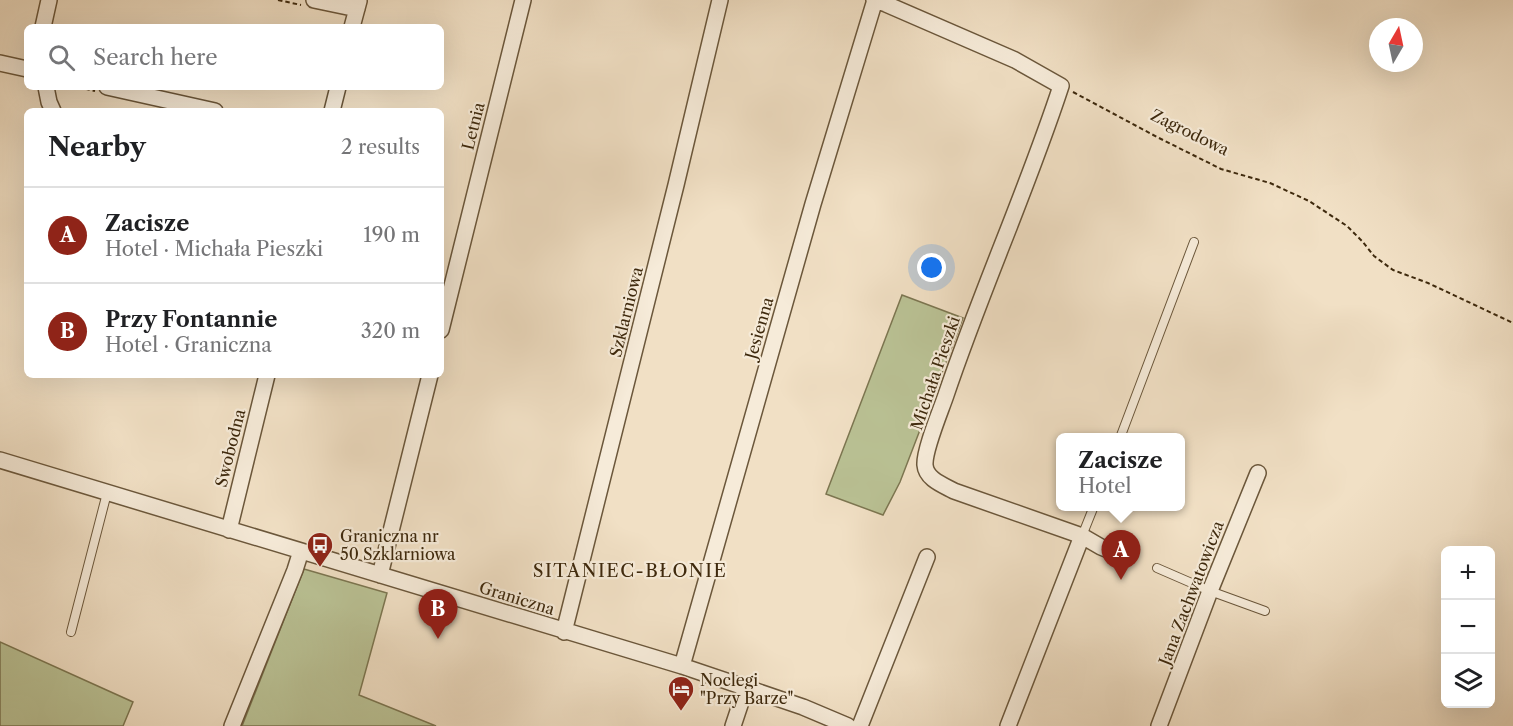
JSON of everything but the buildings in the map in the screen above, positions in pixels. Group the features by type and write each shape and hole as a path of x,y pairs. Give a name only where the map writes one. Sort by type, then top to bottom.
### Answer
{"street":[{"path":"44,24 49,0"},
{"path":"314,0 358,5 353,24"},
{"name":"Letnia","path":"444,318 523,0"},
{"name":"Szklarniowa","path":"564,632 720,0"},
{"path":"874,0 1015,60 1061,86"},
{"name":"Jesienna","path":"682,666 813,204 874,0"},
{"path":"0,63 24,68"},
{"name":"Michała Pieszki","path":"1061,86 950,382 926,452 925,465 928,474 938,483 954,491 1082,536 1124,556"},
{"path":"47,90 52,108"},
{"path":"120,90 202,108"},
{"path":"333,108 337,90"},
{"name":"Swobodna","path":"229,530 266,378"},
{"path":"380,575 429,378"},
{"name":"Graniczna","path":"0,460 682,666 823,714 848,726"},
{"name":"Jana Zachwatowicza","path":"1160,726 1210,591 1258,473"},
{"path":"1008,726 1082,536"},
{"path":"232,726 301,552"},
{"path":"860,726 927,557"},
{"path":"733,726 746,687"}],"lane":[{"path":"1122,433 1194,242"},
{"path":"71,632 106,493"},
{"path":"1082,536 1092,511"},
{"path":"1157,568 1265,611"}],"path":[{"name":"Zagrodowa","path":"1061,86 1221,169 1270,183 1309,201 1347,226 1374,256 1393,270 1428,283 1513,323"}],"green space":[{"path":"902,295 963,318 900,482 883,515 826,494"},
{"path":"304,569 387,593 359,695 436,726 242,726"},
{"path":"0,642 133,702 123,726 0,726"}],"place":[{"name":"Graniczna nr 50 Szklarniowa","path":"320,568"},
{"name":"Zacisze","path":"1121,580"},
{"name":"Przy Fontannie","path":"438,639"},
{"name":"Noclegi \"Przy Barze\"","path":"681,712"}],"district":[{"name":"SITANIEC-BŁONIE","path":"630,571"}]}
